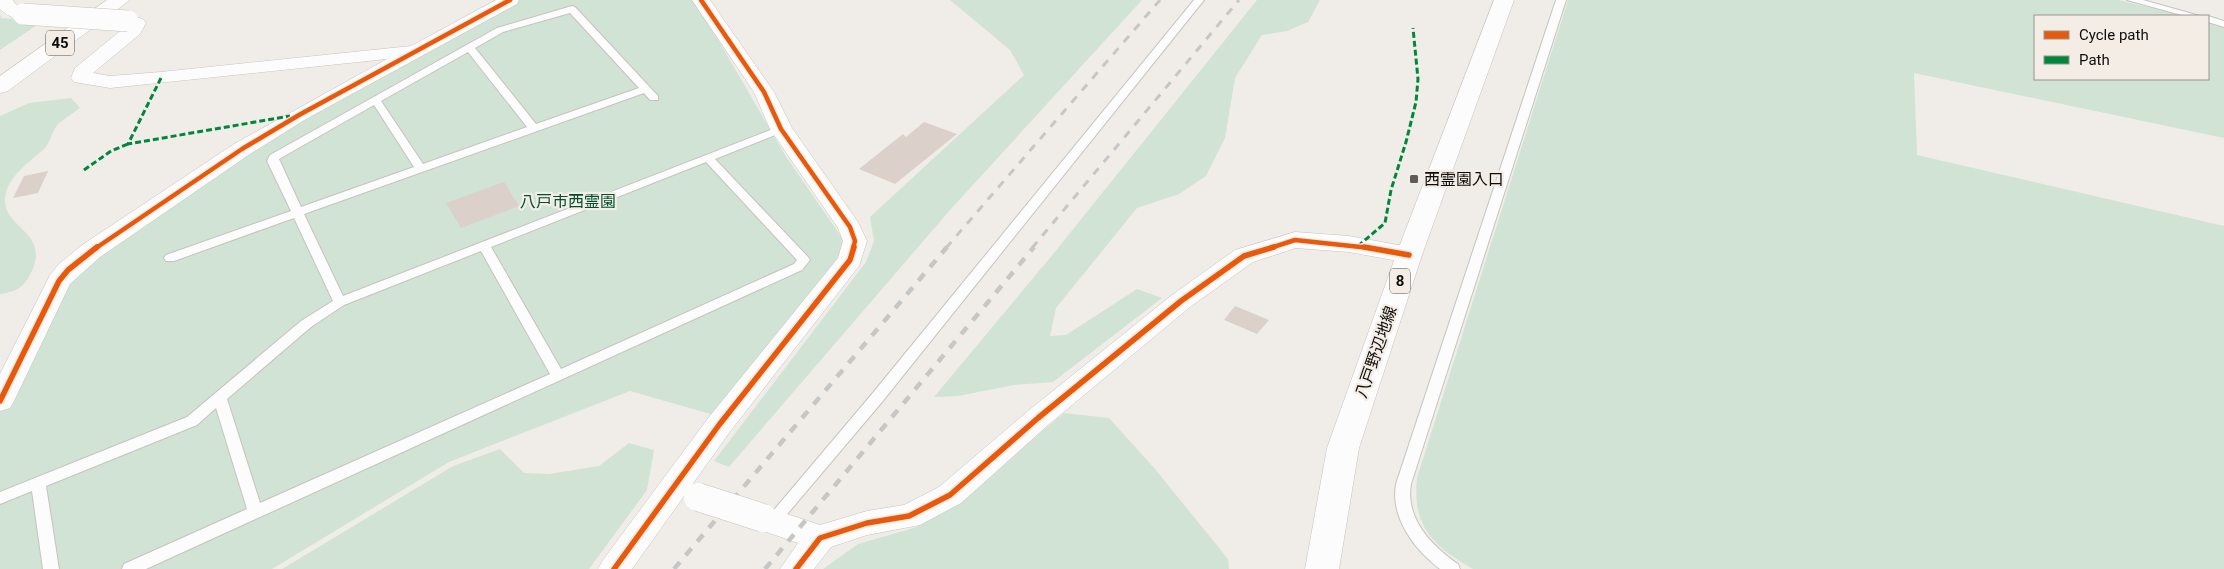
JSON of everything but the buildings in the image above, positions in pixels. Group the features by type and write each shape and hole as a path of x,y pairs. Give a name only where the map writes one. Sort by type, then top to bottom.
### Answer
{"main road":[{"name":"45","path":"0,70 99,0"},
{"name":"45","path":"0,86 120,0"},
{"name":"八戸野辺地線","path":"1322,569 1343,448 1409,255 1504,0"}],"street":[{"path":"4,0 10,10 23,14 136,23 133,30 82,72 81,78 110,82 420,50"},
{"path":"0,401 54,289 68,270 154,206 242,149 299,115 510,0"},
{"path":"614,569 685,493 725,417 850,260 855,242 850,227 781,129 764,92 701,0"},
{"path":"796,569 820,538 867,523 909,516 950,495 1038,418 1166,313 1244,256 1295,240 1349,244 1409,255"},
{"path":"685,493 768,519 820,538"}],"lane":[{"path":"768,519 877,398 1198,0"},
{"path":"1452,569 1437,559 1420,540 1408,520 1403,497 1407,473 1561,0"},
{"path":"2132,0 2191,15"},
{"path":"340,302 273,161 274,157 500,30 572,9 654,98"},
{"path":"2209,19 2224,24"},
{"path":"470,48 533,128"},
{"path":"170,258 645,89"},
{"path":"376,101 420,168"},
{"path":"0,498 192,420 220,399 306,324 340,302 781,129"},
{"path":"130,569 798,267 804,260 708,158"},
{"path":"484,246 558,376"},
{"path":"220,399 256,513"},
{"path":"38,483 51,569"}],"green space":[{"name":"八戸市西霊園","path":"517,0 691,0 717,38 785,155 842,238 843,252 714,415 630,391 449,462 272,569 0,569 0,411 70,273 242,153"},
{"path":"950,0 1142,0 950,210 729,467 714,461 866,262 874,241 870,217 1024,75 1010,50"},
{"path":"1257,0 1320,0 1308,22 1287,31 1262,35 1235,78 1225,138 1206,176 1179,194 1137,208 1056,308 1050,336 1066,335 1137,289 1162,298 1053,382 1014,385 958,396 934,397 1054,253"},
{"path":"1568,0 2119,0 2179,15 2034,15 2034,80 2209,80 2209,23 2224,27 2224,138 1914,73 1917,155 2224,226 2224,569 1473,569 1447,552 1428,533 1418,510 1416,495 1417,478"},
{"path":"0,14 1,18 43,21 0,50"},
{"path":"71,98 80,108 58,124 45,148 20,170 7,190 5,198 6,208 11,217 31,240 35,249 35,261 30,275 21,286 14,291 0,294 0,116 29,103"},
{"path":"1064,413 1109,418 1155,469 1228,559 1229,569 823,569 858,544 917,527 945,511"},
{"path":"629,443 654,450 647,490 589,569 282,569 453,466 500,449 524,473 549,474 599,466"}],"railway":[{"path":"946,248 1160,0"},
{"path":"1032,248 1239,0"},
{"path":"674,569 947,247"},
{"path":"765,569 1034,247"}],"marked path":[{"path":"1358,246 1385,223 1391,190 1406,142 1416,102 1418,79 1413,28"},
{"path":"161,78 128,144 290,116"},
{"path":"84,170 111,151 128,144"}],"cycle path":[{"path":"0,401 59,281 68,270 91,251 242,149 299,115 510,0"},
{"path":"614,569 719,425 850,260 855,241 850,227 781,129 764,92 701,0"},
{"path":"796,569 820,538 867,523 909,516 950,495 1038,418 1181,301 1244,256 1295,240 1349,244 1409,255"}],"place":[{"name":"西霊園入口","path":"1414,179"}]}
